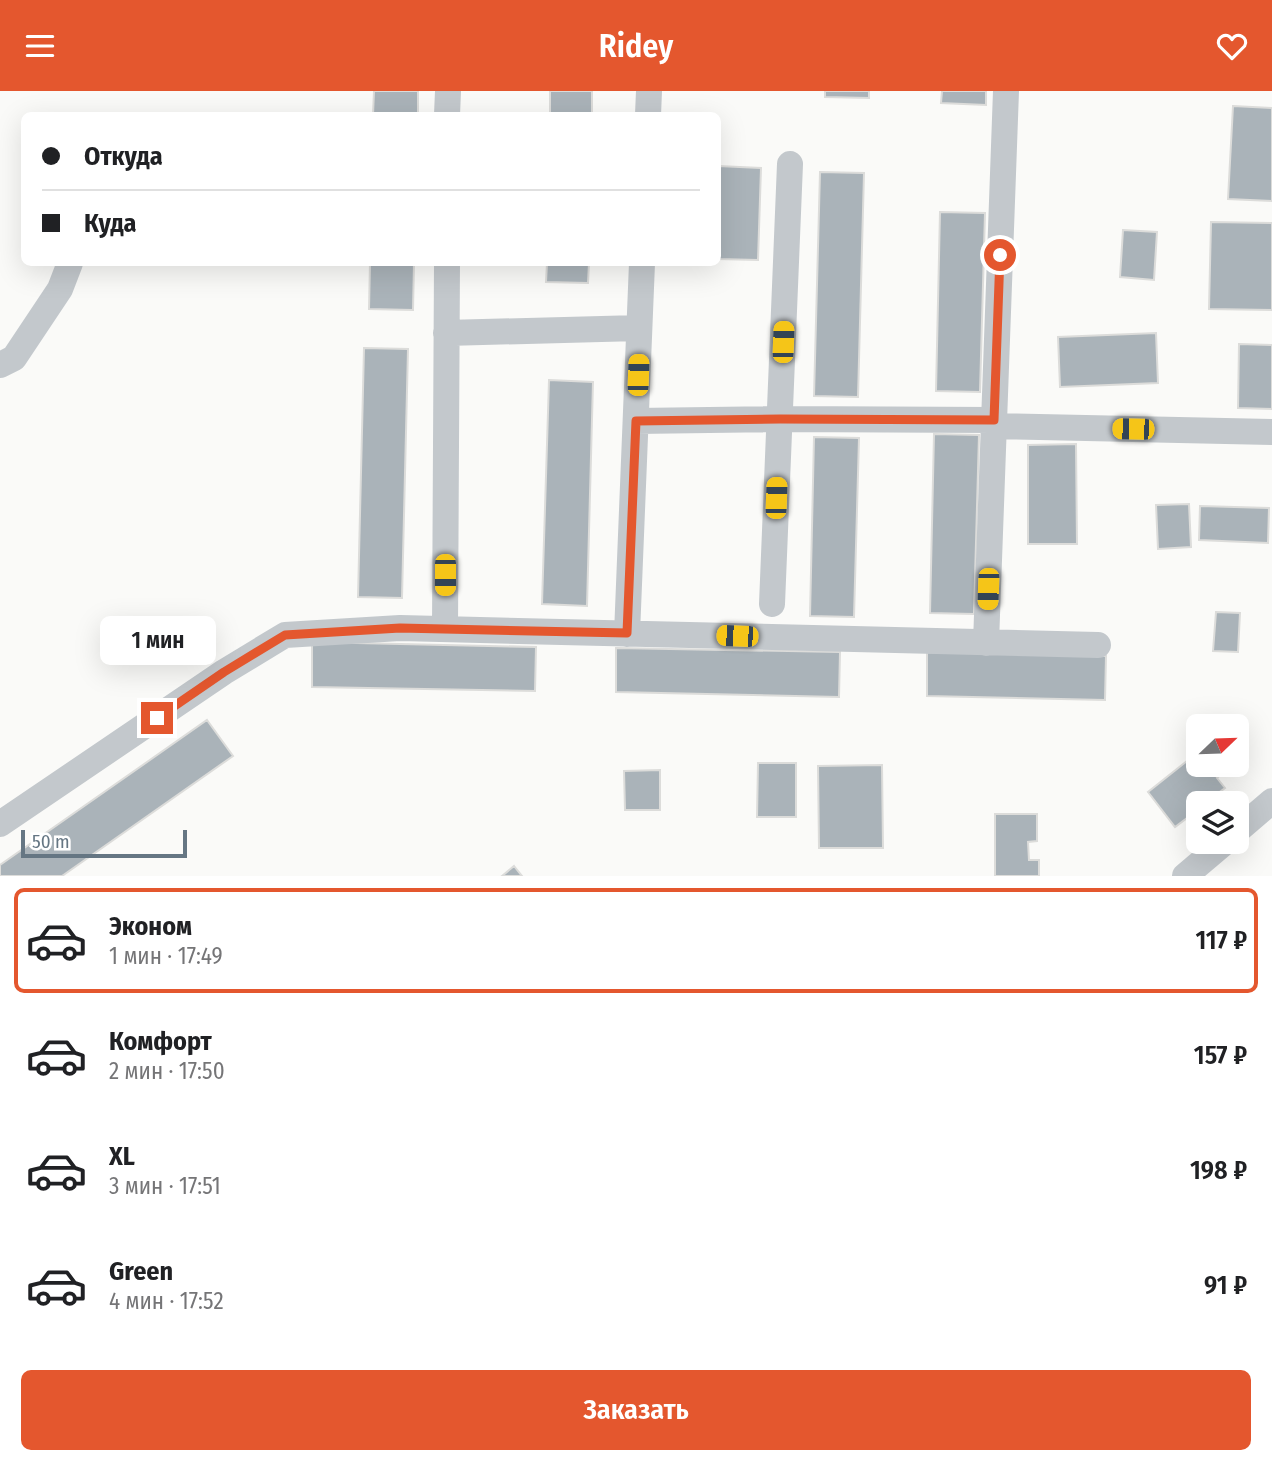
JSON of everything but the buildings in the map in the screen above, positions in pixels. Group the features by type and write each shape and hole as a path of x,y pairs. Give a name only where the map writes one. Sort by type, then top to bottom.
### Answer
{"street":[{"path":"447,112 448,91"},
{"path":"648,112 649,91"},
{"path":"986,643 1006,91"},
{"path":"772,604 790,165"},
{"path":"0,365 15,358 60,289 68,266"},
{"path":"445,629 447,266"},
{"path":"627,633 642,266"},
{"path":"446,333 639,328"},
{"path":"636,421 780,419 1272,432"},
{"path":"0,824 224,672 285,635 400,628 1098,645"},
{"path":"1249,821 1272,801"},
{"path":"1185,876 1211,854"}],"route":[{"path":"157,718 224,672 285,635 400,628 627,633 636,421 994,420 1000,255"}]}
